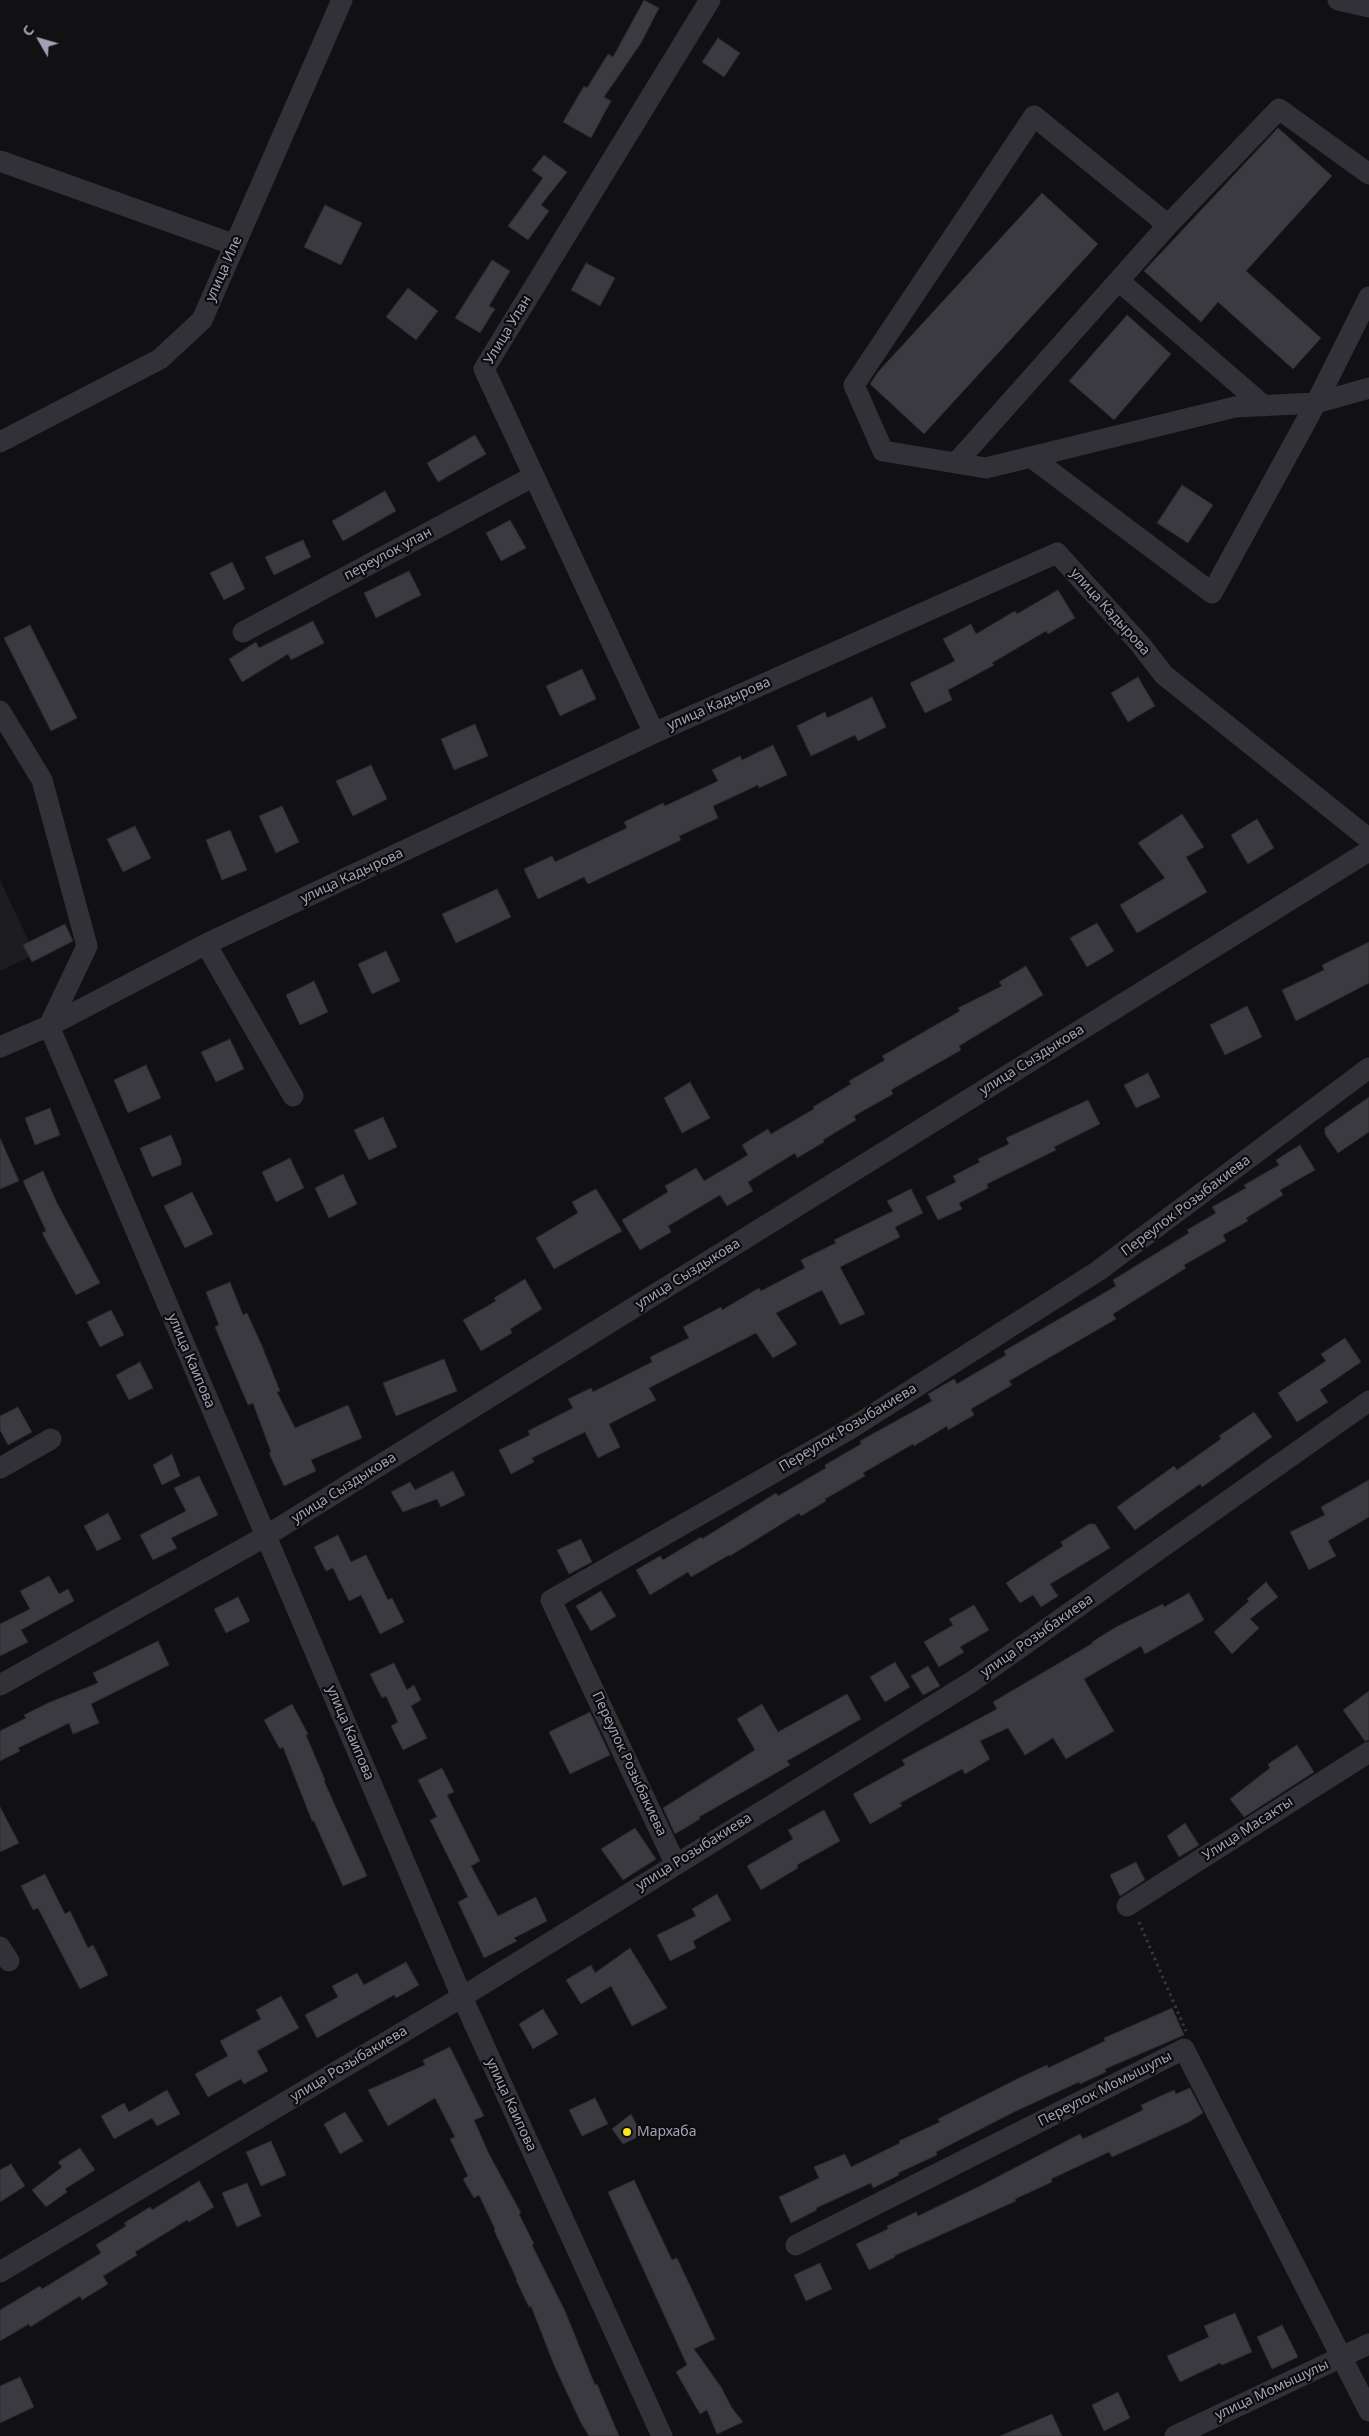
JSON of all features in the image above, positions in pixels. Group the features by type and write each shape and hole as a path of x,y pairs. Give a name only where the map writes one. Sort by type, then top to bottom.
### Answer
{"street":[{"name":"улица Иле","path":"0,442 160,359 202,320 342,0"},
{"name":"Улица Улан","path":"654,734 484,369 710,0"},
{"path":"1338,0 1369,7"},
{"path":"956,463 1168,225 1279,108 1369,174"},
{"path":"1168,225 1034,116 854,386 883,451 986,468 1236,407 1316,403 1369,388"},
{"path":"0,160 235,245"},
{"path":"1119,281 1264,406"},
{"path":"1031,457 1212,593 1316,403 1369,297"},
{"name":"переулок улан","path":"243,632 534,476"},
{"name":"улица Кадырова","path":"0,1046 49,1026 206,944 654,734 1057,553 1140,644 1164,675 1369,839"},
{"path":"0,711 42,780 87,946 49,1026"},
{"name":"улица Сыздыкова","path":"0,1685 266,1536 1369,851"},
{"path":"206,944 293,1096"},
{"name":"улица Каипова","path":"49,1026 462,1997 662,2436"},
{"name":"Переулок Розыбакиева","path":"675,1863 551,1600 850,1429 1098,1272 1369,1068"},
{"name":"улица Розыбакиева","path":"0,2272 462,1997 675,1863 974,1681 1369,1401"},
{"path":"0,1468 51,1438"},
{"name":"Улица Масакты","path":"1127,1906 1369,1752"},
{"name":"Переулок Момышулы","path":"796,2244 1184,2049 1369,2411"},
{"name":"улица Момышулы","path":"1175,2436 1369,2344"}],"path":[{"path":"1127,1906 1136,1917 1190,2040 1184,2049"}],"shaded area":[{"path":"0,880 35,954 0,971"}],"building":[{"path":"644,0 659,8 641,43 604,97 611,101 591,138 563,122 584,86 587,88 608,54 613,57"},
{"path":"718,38 740,53 724,77 702,62"},
{"path":"1278,128 1332,176 1246,271 1321,338 1293,369 1218,302 1201,322 1144,271"},
{"path":"544,155 567,172 541,205 549,211 528,240 508,226 543,178 532,170"},
{"path":"1042,193 1098,244 924,434 870,384 878,372"},
{"path":"325,205 362,223 341,265 304,247"},
{"path":"492,260 510,271 489,306 495,309 480,333 455,318"},
{"path":"586,263 615,278 600,306 571,290"},
{"path":"408,288 438,311 416,340 386,317"},
{"path":"1127,315 1171,354 1114,420 1069,381"},
{"path":"475,435 486,454 438,482 427,463"},
{"path":"1182,485 1213,505 1188,543 1157,523"},
{"path":"385,491 396,511 343,541 332,521"},
{"path":"510,520 526,548 501,561 486,533"},
{"path":"303,540 311,557 274,575 265,557"},
{"path":"232,562 245,589 224,600 210,573"},
{"path":"409,571 421,595 376,618 364,593"},
{"path":"1058,590 1075,618 1048,634 1046,631 992,663 994,665 948,690 952,700 925,713 910,683 955,661 943,639 971,624 976,634 1015,611 1017,614"},
{"path":"313,621 324,643 291,660 288,654 242,682 229,659 256,642 259,648"},
{"path":"30,625 77,718 51,731 4,638"},
{"path":"582,669 596,699 560,716 546,686"},
{"path":"1138,677 1155,706 1128,722 1111,693"},
{"path":"872,697 886,727 858,741 855,735 811,756 797,726 825,712 827,718"},
{"path":"475,724 488,756 454,770 441,739"},
{"path":"773,745 787,775 759,788 758,785 713,806 718,818 679,836 681,840 588,884 584,877 538,899 524,869 552,856 555,862 627,828 624,822 663,803 665,806 718,781 712,770 740,756 742,760"},
{"path":"371,765 387,799 353,816 336,781"},
{"path":"282,806 299,842 276,853 259,816"},
{"path":"1182,814 1204,847 1186,857 1207,892 1137,933 1120,905 1165,878 1138,843"},
{"path":"1257,819 1274,848 1248,864 1231,835"},
{"path":"135,826 151,858 123,872 107,839"},
{"path":"230,830 247,870 222,880 206,840"},
{"path":"497,889 511,917 456,943 442,914"},
{"path":"1097,923 1114,951 1087,967 1070,938"},
{"path":"65,924 73,941 32,962 23,945"},
{"path":"1369,942 1369,983 1296,1021 1282,990 1324,970 1322,965"},
{"path":"386,951 400,981 372,994 358,964"},
{"path":"1026,966 1043,995 959,1046 961,1050 891,1090 893,1094 854,1116 856,1120 823,1140 824,1142 797,1158 795,1153 748,1182 753,1191 727,1206 720,1195 668,1226 671,1232 640,1250 622,1220 668,1192 665,1186 696,1168 704,1181 748,1155 742,1145 768,1129 771,1134 814,1109 813,1107 851,1084 849,1081 885,1060 882,1056 960,1011 958,1008 1002,986 999,982"},
{"path":"314,981 328,1012 300,1025 286,995"},
{"path":"1247,1006 1262,1037 1225,1055 1210,1025"},
{"path":"230,1039 244,1069 216,1082 201,1052"},
{"path":"146,1065 161,1098 128,1113 114,1080"},
{"path":"1148,1073 1160,1097 1136,1108 1124,1085"},
{"path":"690,1082 710,1118 682,1133 664,1098"},
{"path":"1369,1097 1369,1132 1338,1153 1325,1134 1325,1128"},
{"path":"1088,1100 1100,1124 1054,1147 1056,1150 987,1184 988,1188 959,1203 962,1209 938,1220 926,1197 956,1182 953,1176 980,1162 978,1159 1009,1144 1006,1138"},
{"path":"50,1108 60,1135 35,1145 25,1118"},
{"path":"383,1117 397,1147 369,1160 354,1130"},
{"path":"171,1135 181,1159 181,1165 152,1177 140,1148"},
{"path":"0,1138 19,1181 0,1189"},
{"path":"1300,1145 1315,1170 1280,1190 1283,1195 1246,1218 1248,1221 1223,1235 1226,1241 1184,1265 1186,1268 1113,1314 1116,1319 1009,1381 1012,1385 971,1409 974,1415 948,1430 947,1426 914,1446 913,1444 863,1473 865,1476 825,1499 826,1501 801,1516 799,1513 730,1556 691,1577 688,1572 650,1595 636,1570 660,1556 663,1560 701,1537 702,1539 776,1493 778,1496 826,1468 825,1465 861,1444 860,1441 932,1401 928,1394 954,1379 957,1384 1006,1355 1004,1351 1116,1286 1113,1280 1189,1233 1187,1230 1216,1213 1212,1207 1246,1188 1244,1185 1279,1165 1276,1160"},
{"path":"290,1158 304,1188 276,1202 262,1172"},
{"path":"43,1171 56,1201 100,1283 76,1295 42,1233 46,1231 23,1181"},
{"path":"343,1174 357,1204 329,1218 315,1188"},
{"path":"596,1189 622,1231 554,1269 536,1238 578,1213 572,1202"},
{"path":"911,1189 923,1213 895,1227 900,1237 840,1267 865,1314 840,1325 822,1290 776,1313 797,1344 773,1358 756,1333 649,1388 656,1400 609,1424 620,1447 598,1458 585,1432 532,1458 534,1462 511,1474 499,1450 530,1435 528,1431 573,1408 568,1399 591,1388 593,1392 652,1362 650,1357 689,1338 683,1327 721,1307 722,1310 759,1288 761,1291 805,1268 801,1260 836,1243 834,1240 893,1211 887,1201"},
{"path":"192,1192 213,1234 185,1248 164,1206"},
{"path":"525,1279 542,1309 510,1329 512,1333 481,1351 463,1320 496,1301 494,1298"},
{"path":"230,1282 243,1315 247,1313 262,1346 280,1391 277,1392 295,1428 348,1405 362,1438 311,1460 316,1471 284,1486 269,1453 271,1452 253,1403 248,1405 215,1327 219,1325 206,1292"},
{"path":"111,1310 124,1335 100,1347 87,1322"},
{"path":"1345,1338 1361,1362 1320,1390 1328,1402 1297,1422 1278,1393 1326,1361 1321,1354"},
{"path":"444,1359 457,1391 396,1416 383,1383"},
{"path":"140,1362 153,1388 129,1400 116,1375"},
{"path":"18,1407 32,1432 8,1445 0,1430 0,1416"},
{"path":"1254,1412 1272,1437 1202,1487 1200,1484 1135,1530 1117,1507 1174,1466 1177,1470 1221,1439 1219,1436"},
{"path":"172,1454 180,1476 162,1485 153,1465"},
{"path":"453,1471 465,1495 441,1507 437,1499 403,1512 391,1492 410,1482 415,1490"},
{"path":"199,1476 218,1515 171,1538 177,1548 153,1560 140,1535 186,1511 174,1488"},
{"path":"1369,1480 1369,1517 1328,1541 1336,1556 1309,1570 1290,1532 1325,1515 1321,1507"},
{"path":"108,1513 121,1539 97,1551 84,1526"},
{"path":"1089,1524 1095,1524 1110,1548 1050,1584 1058,1596 1041,1607 1033,1595 1020,1603 1006,1583 1063,1546 1061,1542"},
{"path":"338,1535 351,1562 366,1555 388,1600 392,1598 404,1622 380,1634 361,1595 349,1601 333,1568 326,1571 314,1547"},
{"path":"581,1539 592,1562 569,1574 557,1550"},
{"path":"49,1576 59,1594 68,1589 74,1601 21,1630 28,1642 0,1656 0,1624 30,1609 20,1591"},
{"path":"1266,1582 1278,1597 1250,1619 1259,1628 1232,1654 1214,1632 1249,1601 1247,1599"},
{"path":"601,1591 616,1616 591,1631 576,1606"},
{"path":"1189,1593 1204,1620 1145,1654 1141,1646 1084,1679 1114,1731 1066,1759 1053,1738 1025,1755 1008,1728 980,1741 990,1759 965,1774 962,1769 900,1803 902,1806 870,1824 853,1794 905,1765 902,1760 997,1709 993,1702 1093,1643 1116,1627 1163,1604 1164,1607"},
{"path":"238,1597 250,1621 226,1633 214,1609"},
{"path":"974,1605 989,1630 960,1647 964,1652 939,1667 924,1642 953,1625 949,1619"},
{"path":"158,1641 169,1665 91,1704 99,1723 73,1734 69,1723 18,1748 20,1751 0,1761 0,1731 26,1718 24,1715 48,1703 98,1683 93,1673"},
{"path":"895,1662 910,1687 885,1702 870,1677"},
{"path":"394,1663 407,1690 414,1685 421,1700 411,1706 427,1738 403,1750 391,1726 398,1722 386,1696 382,1698 370,1674"},
{"path":"928,1666 940,1686 923,1695 911,1676"},
{"path":"1369,1691 1369,1740 1365,1741 1343,1710"},
{"path":"847,1694 861,1719 787,1761 790,1765 699,1817 700,1819 675,1834 663,1808 755,1750 737,1719 762,1704 778,1732"},
{"path":"292,1704 308,1734 306,1735 324,1781 367,1876 343,1886 314,1821 312,1821 283,1747 280,1749 264,1720"},
{"path":"590,1712 610,1755 570,1774 549,1732"},
{"path":"1297,1745 1314,1772 1244,1817 1230,1799 1270,1768 1268,1764"},
{"path":"442,1768 454,1792 447,1795 480,1861 471,1866 498,1916 536,1897 547,1921 514,1938 517,1941 484,1958 458,1902 468,1897 430,1820 437,1817 418,1780"},
{"path":"0,1807 19,1843 0,1852"},
{"path":"824,1810 840,1841 797,1865 798,1868 761,1890 747,1866 793,1839 788,1830"},
{"path":"1185,1823 1199,1845 1179,1857 1167,1836"},
{"path":"635,1828 656,1859 623,1880 601,1849"},
{"path":"1136,1862 1145,1880 1120,1896 1110,1875"},
{"path":"45,1874 65,1914 70,1911 88,1948 93,1945 108,1975 80,1989 38,1908 33,1910 21,1886"},
{"path":"717,1894 731,1920 693,1941 696,1948 670,1961 657,1935 696,1916 692,1909"},
{"path":"630,1948 667,2008 632,2026 611,1986 581,2004 566,1980 591,1965 595,1973"},
{"path":"406,1962 419,1985 396,1998 394,1995 317,2038 305,2015 338,1997 332,1986 357,1973 364,1985"},
{"path":"281,1996 299,2028 257,2051 268,2071 244,2084 241,2079 208,2097 195,2074 228,2056 220,2041 261,2019 256,2010"},
{"path":"1172,2008 1184,2035 1105,2069 1106,2072 1080,2084 1079,2082 1016,2111 936,2152 937,2155 898,2173 899,2175 873,2188 871,2183 816,2208 817,2210 791,2223 779,2197 819,2178 814,2167 845,2154 851,2167 900,2143 899,2141 940,2122 938,2119 1021,2077 1047,2065 1048,2068 1105,2041 1104,2038"},
{"path":"543,2009 558,2034 533,2049 519,2024"},
{"path":"450,2047 484,2116 474,2120 489,2154 521,2213 519,2214 534,2244 532,2245 565,2311 595,2385 597,2384 619,2436 589,2436 581,2423 554,2365 531,2306 529,2307 516,2280 479,2195 474,2198 463,2179 468,2176 450,2139 455,2137 435,2098 388,2126 368,2090 425,2065 423,2060"},
{"path":"1190,2088 1203,2113 1189,2122 1112,2157 1109,2152 1051,2179 1052,2182 1015,2199 1016,2201 894,2256 869,2270 856,2244 888,2229 887,2226 916,2212 918,2216 1080,2134 1083,2139 1143,2110 1141,2105 1174,2090 1176,2094"},
{"path":"167,2090 180,2114 157,2126 152,2118 114,2139 101,2116 124,2103 129,2112"},
{"path":"595,2098 608,2124 582,2136 569,2110"},
{"path":"345,2112 363,2141 340,2154 324,2124"},
{"name":"Мархаба","path":"631,2114 642,2135 623,2144 612,2129"},
{"path":"271,2141 286,2175 261,2186 246,2152"},
{"path":"80,2148 95,2170 65,2189 67,2192 46,2207 32,2190 62,2167 58,2162"},
{"path":"11,2164 25,2186 0,2202 0,2170"},
{"path":"634,2180 672,2260 677,2258 715,2339 694,2349 743,2422 717,2434 707,2410 700,2414 676,2372 687,2365 608,2192"},
{"path":"199,2181 214,2207 189,2222 187,2220 135,2252 137,2255 103,2276 108,2284 82,2300 80,2296 30,2327 29,2324 0,2341 0,2310 40,2286 42,2289 101,2253 96,2245 126,2226 124,2223 150,2207 152,2210"},
{"path":"247,2183 261,2216 237,2227 222,2193"},
{"path":"820,2263 832,2289 806,2301 794,2275"},
{"path":"1235,2313 1252,2352 1222,2365 1220,2363 1180,2382 1167,2356 1209,2337 1204,2326"},
{"path":"1282,2325 1298,2357 1272,2369 1257,2337"},
{"path":"20,2377 34,2407 0,2423 0,2386"},
{"path":"1118,2392 1130,2418 1104,2431 1092,2405"},
{"path":"1052,2414 1062,2436 1000,2436"}],"place":[{"name":"Мархаба","path":"627,2132"}]}
